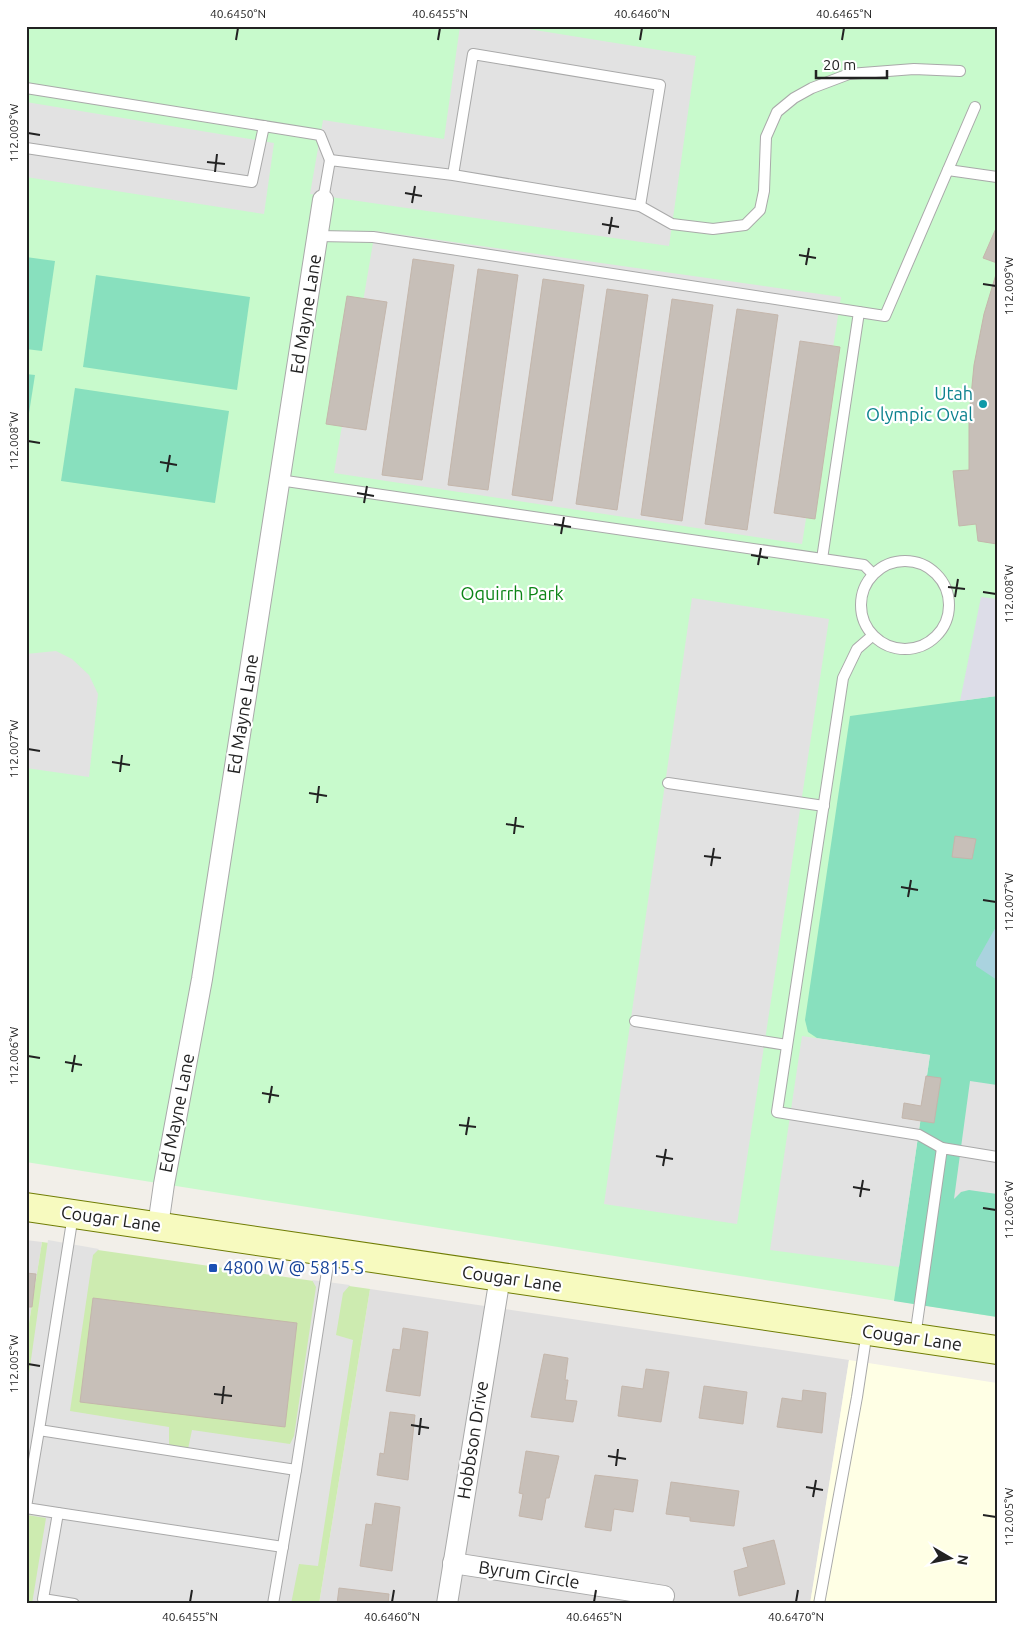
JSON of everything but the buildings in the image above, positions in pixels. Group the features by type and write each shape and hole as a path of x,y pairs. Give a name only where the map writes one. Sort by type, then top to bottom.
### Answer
{"main road":[{"name":"Cougar Lane","path":"26,1207 997,1350"}],"street":[{"name":"Ed Mayne Lane","path":"158,1226 202,979 323,200"},
{"name":"Hobbson Drive","path":"447,1604 500,1277"},
{"name":"Byrum Circle","path":"453,1564 664,1596"}],"lane":[{"path":"453,175 472,54 650,83 660,85 640,206"},
{"path":"330,160 453,175 640,206 672,224 714,229 745,225 760,210 764,191 766,137 777,112 794,98 812,88 850,74 914,69 960,71"},
{"path":"26,88 320,135 330,160 323,200"},
{"path":"318,236 373,237 885,316 975,107"},
{"path":"26,148 252,182 264,126"},
{"path":"948,170 997,177"},
{"path":"822,559 859,312"},
{"path":"280,480 864,565 873,574"},
{"path":"898,561 912,561 925,566 936,574 944,585 949,599 948,613 943,626 935,638 924,646 910,650 896,649 883,644 872,636 864,624 860,612 861,598 865,585 873,574 884,566 898,561"},
{"path":"872,636 857,649 843,678 777,1112 919,1135 942,1148 997,1157"},
{"path":"668,783 824,806"},
{"path":"634,1021 787,1045"},
{"path":"915,1338 942,1148"},
{"path":"73,1214 26,1507 283,1547"},
{"path":"273,1604 330,1251"},
{"path":"819,1604 857,1397 867,1331"},
{"path":"39,1430 296,1470"},
{"path":"58,1513 43,1598 74,1604"}],"shaded area":[{"path":"460,26 510,26 696,56 669,246 310,194 323,120 444,139"},
{"path":"26,102 274,143 264,214 26,177"},
{"path":"375,231 841,297 802,544 334,473"},
{"path":"981,597 997,599 997,696 960,701"},
{"path":"692,598 829,619 737,1224 604,1204"},
{"path":"56,651 72,659 89,675 98,694 89,777 26,768 26,654"},
{"path":"802,1036 930,1055 899,1267 770,1250"},
{"path":"970,1081 997,1085 997,1194 969,1190 961,1192 954,1199"},
{"path":"26,1240 42,1242 26,1342"},
{"path":"48,1240 99,1249 93,1255 70,1411 169,1427 169,1446 188,1449 192,1430 290,1444 294,1436 316,1287 312,1280 350,1285 343,1293 336,1335 353,1340 318,1566 299,1564 291,1604 32,1604 46,1518 27,1515 30,1498 26,1496 26,1395"},
{"path":"370,1289 849,1360 810,1604 319,1604"},
{"path":"849,1360 997,1383 997,1604 810,1604"}],"green space":[{"name":"Oquirrh Park","path":"26,26 997,26 997,1317 26,1162"},
{"path":"26,257 55,261 42,351 26,349"},
{"path":"96,275 250,297 237,390 83,367"},
{"path":"26,374 35,375 26,432"},
{"path":"75,388 229,411 215,503 61,481"},
{"path":"997,696 997,1317 894,1301 930,1055 817,1038 808,1032 805,1020 850,716"},
{"path":"42,1242 370,1289 319,1604 26,1604 26,1342"}],"water":[{"path":"997,925 997,980 976,966 976,962"}],"place":[{"name":"Utah Olympic Oval","path":"983,404"},
{"name":"4800 W @ 5815 S","path":"213,1268"}]}
